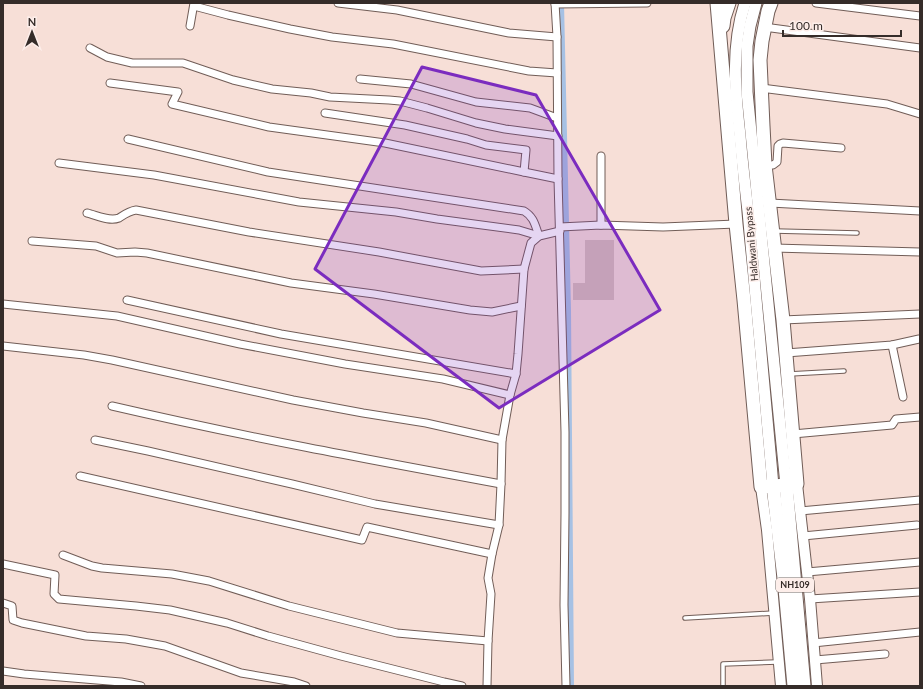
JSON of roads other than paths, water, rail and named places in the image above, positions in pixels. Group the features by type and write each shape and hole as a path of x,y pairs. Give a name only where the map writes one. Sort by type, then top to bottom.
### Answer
{"highway":[{"path":"719,3 736,224 744,300 779,485"},
{"path":"771,3 764,27 762,41 760,60 761,88 765,165 783,320 793,434 779,485"},
{"name":"NH109","path":"779,485 784,578 794,686"},
{"name":"NH109","path":"779,485 804,686"}],"main road":[{"name":"Haldwani Bypass","path":"745,3 736,44 735,64 737,108 779,485"},
{"name":"Haldwani Bypass","path":"756,3 747,46 747,92 779,485"}],"street":[{"path":"338,3 397,10 509,33 557,37"},
{"path":"566,686 564,606 565,432 563,228 558,178 557,3 647,3"},
{"path":"816,3 920,16"},
{"path":"190,26 194,4 228,15 325,36 393,44 529,71 557,73"},
{"path":"764,27 920,48"},
{"path":"90,48 107,57 132,63 183,63 233,80 272,89 311,93 330,97 400,101 476,123 505,129 558,136"},
{"path":"360,79 406,84 476,102 530,108 557,118"},
{"path":"110,83 178,92 172,104 269,127 385,142 558,178"},
{"path":"761,88 887,104 920,114"},
{"path":"325,112 405,125 486,145 526,150 524,172"},
{"path":"128,139 268,172 524,211 530,214 535,223 539,236"},
{"path":"765,165 772,165 777,162 778,146 783,143 841,148"},
{"path":"601,156 601,225"},
{"path":"59,163 154,175 299,202 396,212 519,230 539,236"},
{"path":"770,203 920,211"},
{"path":"87,213 114,219 131,210 136,210 249,232 379,252 481,271 524,269"},
{"path":"487,686 491,594 488,578 499,525 502,440 510,395 516,374 524,269 531,243 539,236 563,228 601,225 663,227 736,224"},
{"path":"32,241 96,246 118,253 147,253 291,283 374,294 470,310 492,312 521,306"},
{"path":"774,248 920,252"},
{"path":"126,300 281,334 516,374"},
{"path":"3,304 117,316 240,344 345,364 443,379 510,395"},
{"path":"783,320 920,314"},
{"path":"786,353 892,345 919,339"},
{"path":"892,345 903,397"},
{"path":"3,346 84,355 112,360 292,400 426,423 502,440"},
{"path":"112,406 178,422 399,466 501,484"},
{"path":"793,434 892,426 896,419 920,417"},
{"path":"95,440 224,468 375,504 499,525"},
{"path":"80,476 362,540 367,527 492,554"},
{"path":"779,485 800,511 810,600 817,686"},
{"path":"779,485 767,530 781,686"},
{"path":"800,511 920,500"},
{"path":"803,536 917,525"},
{"path":"64,555 92,566 106,569 172,574 209,581 289,606 397,633 488,641"},
{"path":"807,572 920,562"},
{"path":"3,564 55,575 54,594 59,599 170,610 227,623 341,656 462,686"},
{"path":"810,600 920,592"},
{"path":"3,603 12,606 13,620 22,623 86,636 126,639 165,646 241,673 294,682 306,686"},
{"path":"813,643 920,632"},
{"path":"814,660 885,654"},
{"path":"3,671 121,682 141,686"}],"lane":[{"path":"772,230 858,233"},
{"path":"787,374 844,370"},
{"path":"685,618 775,613"},
{"path":"723,686 722,664 778,662"}],"waterway":[{"path":"560,3 567,310 570,686"}]}
